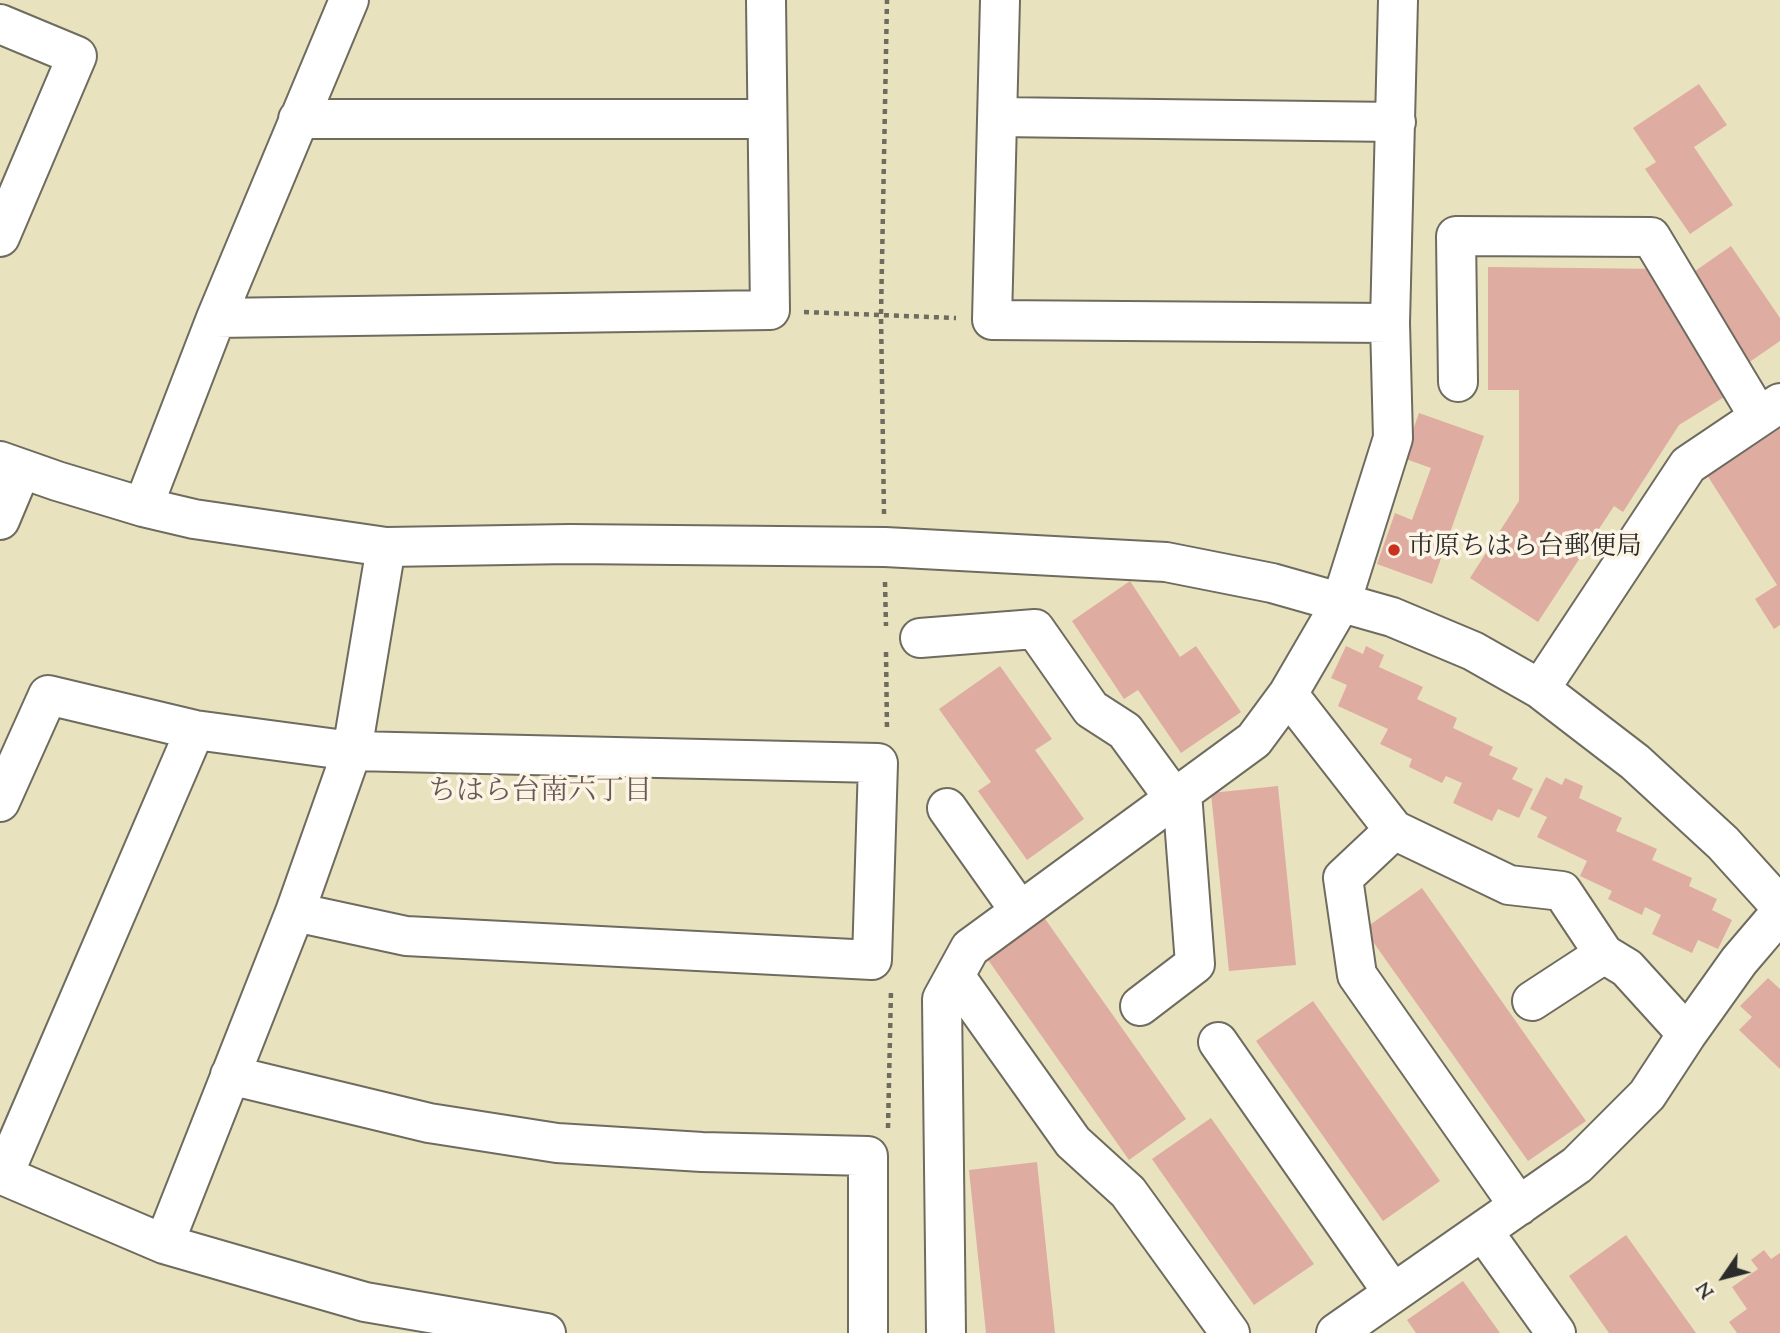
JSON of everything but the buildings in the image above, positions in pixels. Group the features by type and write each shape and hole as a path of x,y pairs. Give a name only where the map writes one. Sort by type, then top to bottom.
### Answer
{"street":[{"path":"143,507 216,318 349,0"},
{"path":"216,318 770,310 765,0"},
{"path":"1000,0 992,320 1391,323"},
{"path":"946,1333 942,999 970,948 1254,740 1288,694 1341,603 1393,438 1391,323 1398,0"},
{"path":"0,24 77,56 2,228"},
{"path":"998,117 1396,122"},
{"path":"298,119 766,119"},
{"path":"1458,382 1456,236 1651,237 1770,410 1688,465 1540,690"},
{"path":"0,520 11,466 143,507 194,519 386,547 570,544 885,547 1166,562 1272,583 1392,617 1474,651 1540,690 1635,762 1723,844 1780,906"},
{"path":"164,1244 295,912 352,751 386,547"},
{"path":"920,638 1035,629 1091,709 1125,731 1178,796 1195,964 1140,1006"},
{"path":"1288,694 1394,830 1509,885 1562,891 1604,954 1627,968 1687,1034"},
{"path":"0,802 48,695 195,730 352,751 878,763 872,960 406,936 295,912"},
{"path":"195,730 2,1175 164,1244 360,1318 546,1333"},
{"path":"947,808 1020,911"},
{"path":"1394,830 1343,878 1357,975 1519,1206"},
{"path":"1218,1042 1368,1318 1483,1231 1577,1165 1647,1095 1739,961 1780,913"},
{"path":"1532,1001 1604,954"},
{"path":"955,976 1073,1142 1128,1192 1230,1333"},
{"path":"230,1075 429,1123 557,1143 702,1152 868,1156 868,1333"},
{"path":"1483,1231 1556,1333"}],"path":[{"path":"885,547 881,316 887,0"},
{"path":"770,310 992,320"},
{"path":"868,1156 887,1151 891,998 891,984 872,960"}],"place":[{"name":"市原ちはら台郵便局","path":"1394,550"}],"district":[{"name":"ちはら台南六丁目","path":"540,794"}]}
